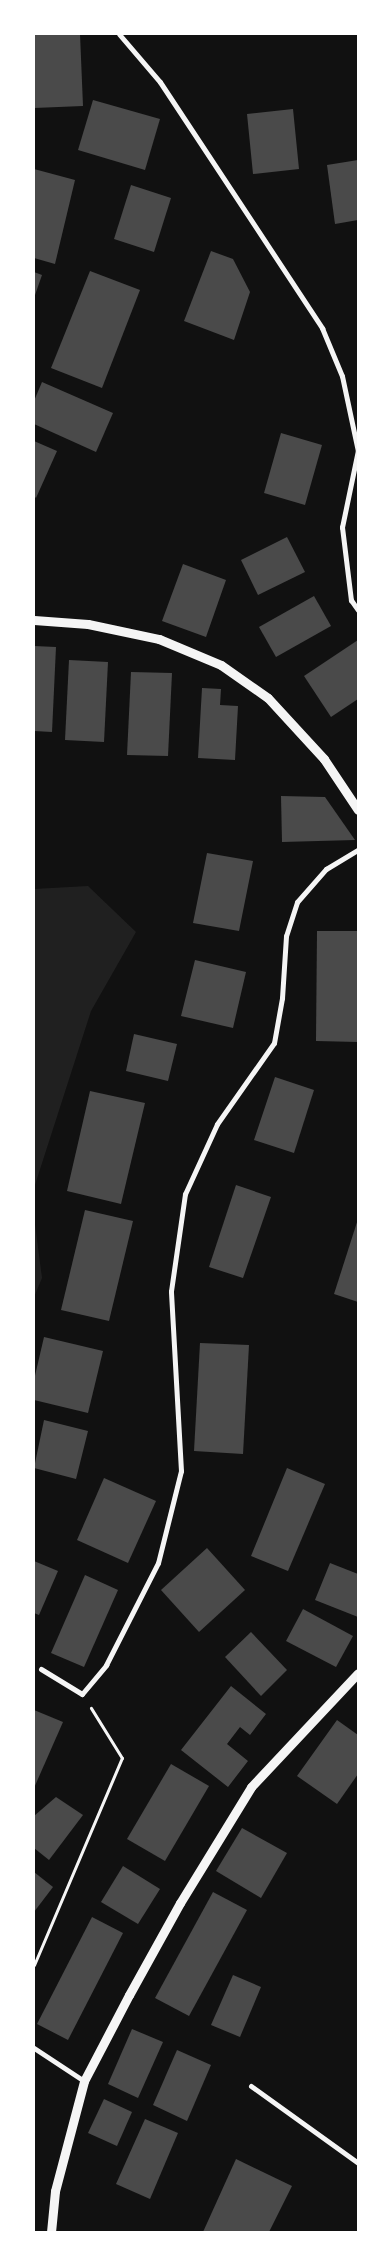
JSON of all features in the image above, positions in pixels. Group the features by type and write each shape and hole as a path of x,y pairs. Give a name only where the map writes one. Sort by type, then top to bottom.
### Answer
{"street":[{"path":"118,34 160,82 322,328 342,376 358,450 342,528 351,600 358,610"},
{"path":"34,620 88,624 158,639 221,665 268,698 324,759 358,810"},
{"path":"41,1669 82,1694 106,1665 158,1563 181,1471 171,1290 185,1194 216,1124 274,1042 282,998 286,936 297,902 326,869 358,850"},
{"path":"51,2232 55,2191 84,2081 180,1903 251,1787 358,1673"},
{"path":"34,2048 84,2081"},
{"path":"250,2086 358,2163"}],"path":[{"path":"34,1965 122,1758 82,1694"}],"shaded area":[{"path":"88,886 136,932 91,1011 34,1188 34,889"},
{"path":"34,1217 42,1278 34,1297"}],"building":[{"path":"34,34 80,34 83,106 34,108"},
{"path":"93,100 160,119 145,170 78,150"},
{"path":"293,109 299,169 253,174 247,114"},
{"path":"358,160 358,220 335,224 327,165"},
{"path":"34,169 75,180 55,264 34,258"},
{"path":"131,185 171,198 154,252 114,239"},
{"path":"211,251 233,259 250,292 234,340 184,321"},
{"path":"90,271 140,290 102,388 51,368"},
{"path":"34,272 42,275 34,298"},
{"path":"42,382 113,413 96,452 34,424 34,401"},
{"path":"281,433 322,445 305,505 264,493"},
{"path":"34,441 57,451 36,498 34,496"},
{"path":"287,537 305,572 258,595 241,560"},
{"path":"183,564 226,580 206,637 162,621"},
{"path":"314,596 331,626 276,657 259,627"},
{"path":"358,640 358,699 331,717 304,676"},
{"path":"34,646 56,647 52,732 34,731"},
{"path":"69,660 108,662 104,742 65,740"},
{"path":"131,672 172,673 168,756 127,755"},
{"path":"202,688 221,689 220,705 238,706 235,760 198,758"},
{"path":"281,796 325,797 355,840 282,842"},
{"path":"207,853 253,861 239,931 193,923"},
{"path":"317,931 358,931 358,1042 316,1041"},
{"path":"195,960 246,972 233,1028 181,1016"},
{"path":"134,1034 177,1044 168,1081 126,1071"},
{"path":"275,1077 314,1090 294,1153 254,1140"},
{"path":"90,1091 145,1103 121,1204 67,1191"},
{"path":"236,1185 271,1197 243,1278 209,1267"},
{"path":"85,1210 133,1221 109,1321 61,1310"},
{"path":"358,1219 358,1302 334,1294"},
{"path":"44,1337 103,1351 88,1413 34,1400 34,1380"},
{"path":"200,1343 249,1345 243,1454 194,1451"},
{"path":"44,1420 88,1431 76,1479 34,1468"},
{"path":"287,1468 325,1484 288,1571 251,1556"},
{"path":"104,1478 156,1501 128,1563 77,1540"},
{"path":"207,1548 245,1590 199,1632 161,1590"},
{"path":"34,1561 58,1571 39,1615 34,1613"},
{"path":"330,1563 358,1574 358,1617 315,1600"},
{"path":"85,1575 118,1590 84,1667 51,1653"},
{"path":"303,1609 353,1636 336,1667 286,1641"},
{"path":"251,1632 287,1670 261,1696 225,1657"},
{"path":"231,1686 266,1714 250,1735 240,1727 227,1744 248,1761 228,1787 181,1750"},
{"path":"34,1710 63,1722 34,1788"},
{"path":"337,1720 358,1735 358,1774 337,1804 297,1776"},
{"path":"171,1764 209,1786 165,1861 127,1839"},
{"path":"56,1797 83,1815 49,1860 34,1848 34,1816"},
{"path":"242,1828 287,1853 261,1898 216,1871"},
{"path":"123,1866 160,1889 138,1924 101,1902"},
{"path":"34,1872 53,1887 34,1912"},
{"path":"213,1892 247,1910 189,2016 155,1998"},
{"path":"92,1917 123,1933 68,2040 37,2024"},
{"path":"233,1975 261,1987 240,2037 211,2025"},
{"path":"132,2029 163,2042 138,2098 108,2084"},
{"path":"177,2050 211,2065 187,2121 153,2105"},
{"path":"104,2099 132,2112 117,2146 88,2133"},
{"path":"145,2119 178,2133 150,2199 116,2184"},
{"path":"236,2159 292,2186 269,2232 203,2232"}]}
